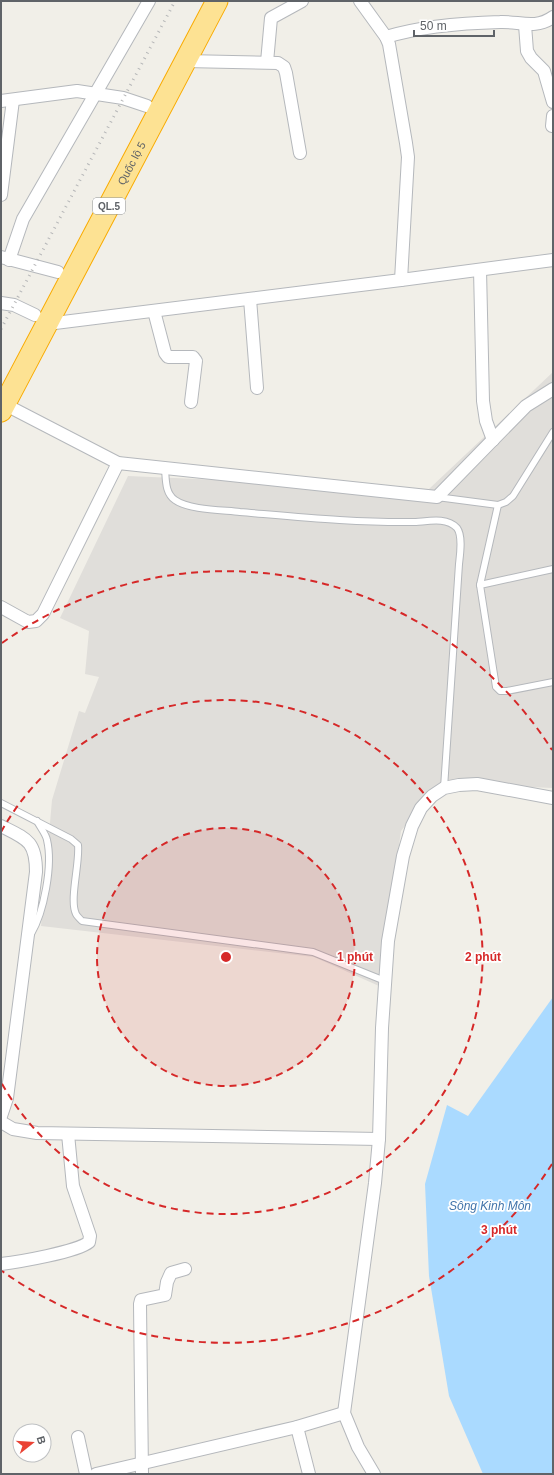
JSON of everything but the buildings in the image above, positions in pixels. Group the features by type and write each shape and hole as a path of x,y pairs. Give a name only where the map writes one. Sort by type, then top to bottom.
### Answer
{"highway":[{"name":"Quốc lộ 5","path":"3,407 41,320 58,272 204,1"},
{"name":"Quốc lộ 5","path":"1,380 41,320 217,1"}],"street":[{"path":"58,272 5,258 23,219 149,1"},
{"path":"268,62 272,18 302,1"},
{"path":"360,1 386,37 389,44 408,157 401,280"},
{"path":"386,37 423,28 501,22 533,26 546,22 553,17"},
{"path":"525,25 526,51 530,58 544,71 553,102"},
{"path":"185,61 278,62 284,67 286,73 300,153"},
{"path":"1,101 77,91 123,98 147,106"},
{"path":"1,195 13,100"},
{"path":"1,303 14,305 41,320 154,311 553,260"},
{"path":"480,270 483,401 486,421 493,440"},
{"path":"250,299 256,388"},
{"path":"154,311 165,353 168,357 193,357 196,361 191,402"},
{"path":"3,407 118,463 437,498 526,406 553,389"},
{"path":"1,607 28,622 36,621 43,614 118,463"},
{"path":"374,1474 358,1447 344,1413 375,1183 379,1139 385,981 391,926 403,856 412,826 421,808 432,796 444,788 477,784 553,798"},
{"path":"1,826 25,837 31,843 36,857 36,872 28,939 7,1098 1,1116"},
{"path":"1,1122 13,1129 37,1133 379,1139"},
{"path":"1,1264 49,1255 80,1247 89,1242 90,1236 73,1186 68,1134"},
{"path":"141,1469 140,1304 141,1300 165,1295 167,1282 171,1273 185,1269"},
{"path":"96,1474 141,1469 344,1413"},
{"path":"297,1427 309,1474"},
{"path":"78,1437 86,1474"}],"lane":[{"path":"437,498 498,505 506,502 513,496 553,432"},
{"path":"165,469 166,485 169,494 175,500 186,505 219,510 356,522 444,521 457,528 460,534 460,564 444,788"},
{"path":"498,505 480,585 496,687 500,691 507,691 553,682"},
{"path":"480,585 553,569"},
{"path":"1,803 71,839 78,845 79,856 73,904 76,914 82,921 313,952 385,981"},
{"path":"28,939 38,923 44,901 49,858 47,839 37,821"}],"shaded area":[{"path":"553,372 553,788 439,783 401,831 379,986 314,957 41,926 52,800 79,711 85,713 99,677 85,674 89,631 60,618 128,476 429,489"}],"water":[{"name":"Sông Kinh Môn","path":"553,997 553,1474 483,1474 449,1396 429,1276 425,1184 447,1105 468,1116"}],"railway":[{"path":"1,329 175,1"}]}
